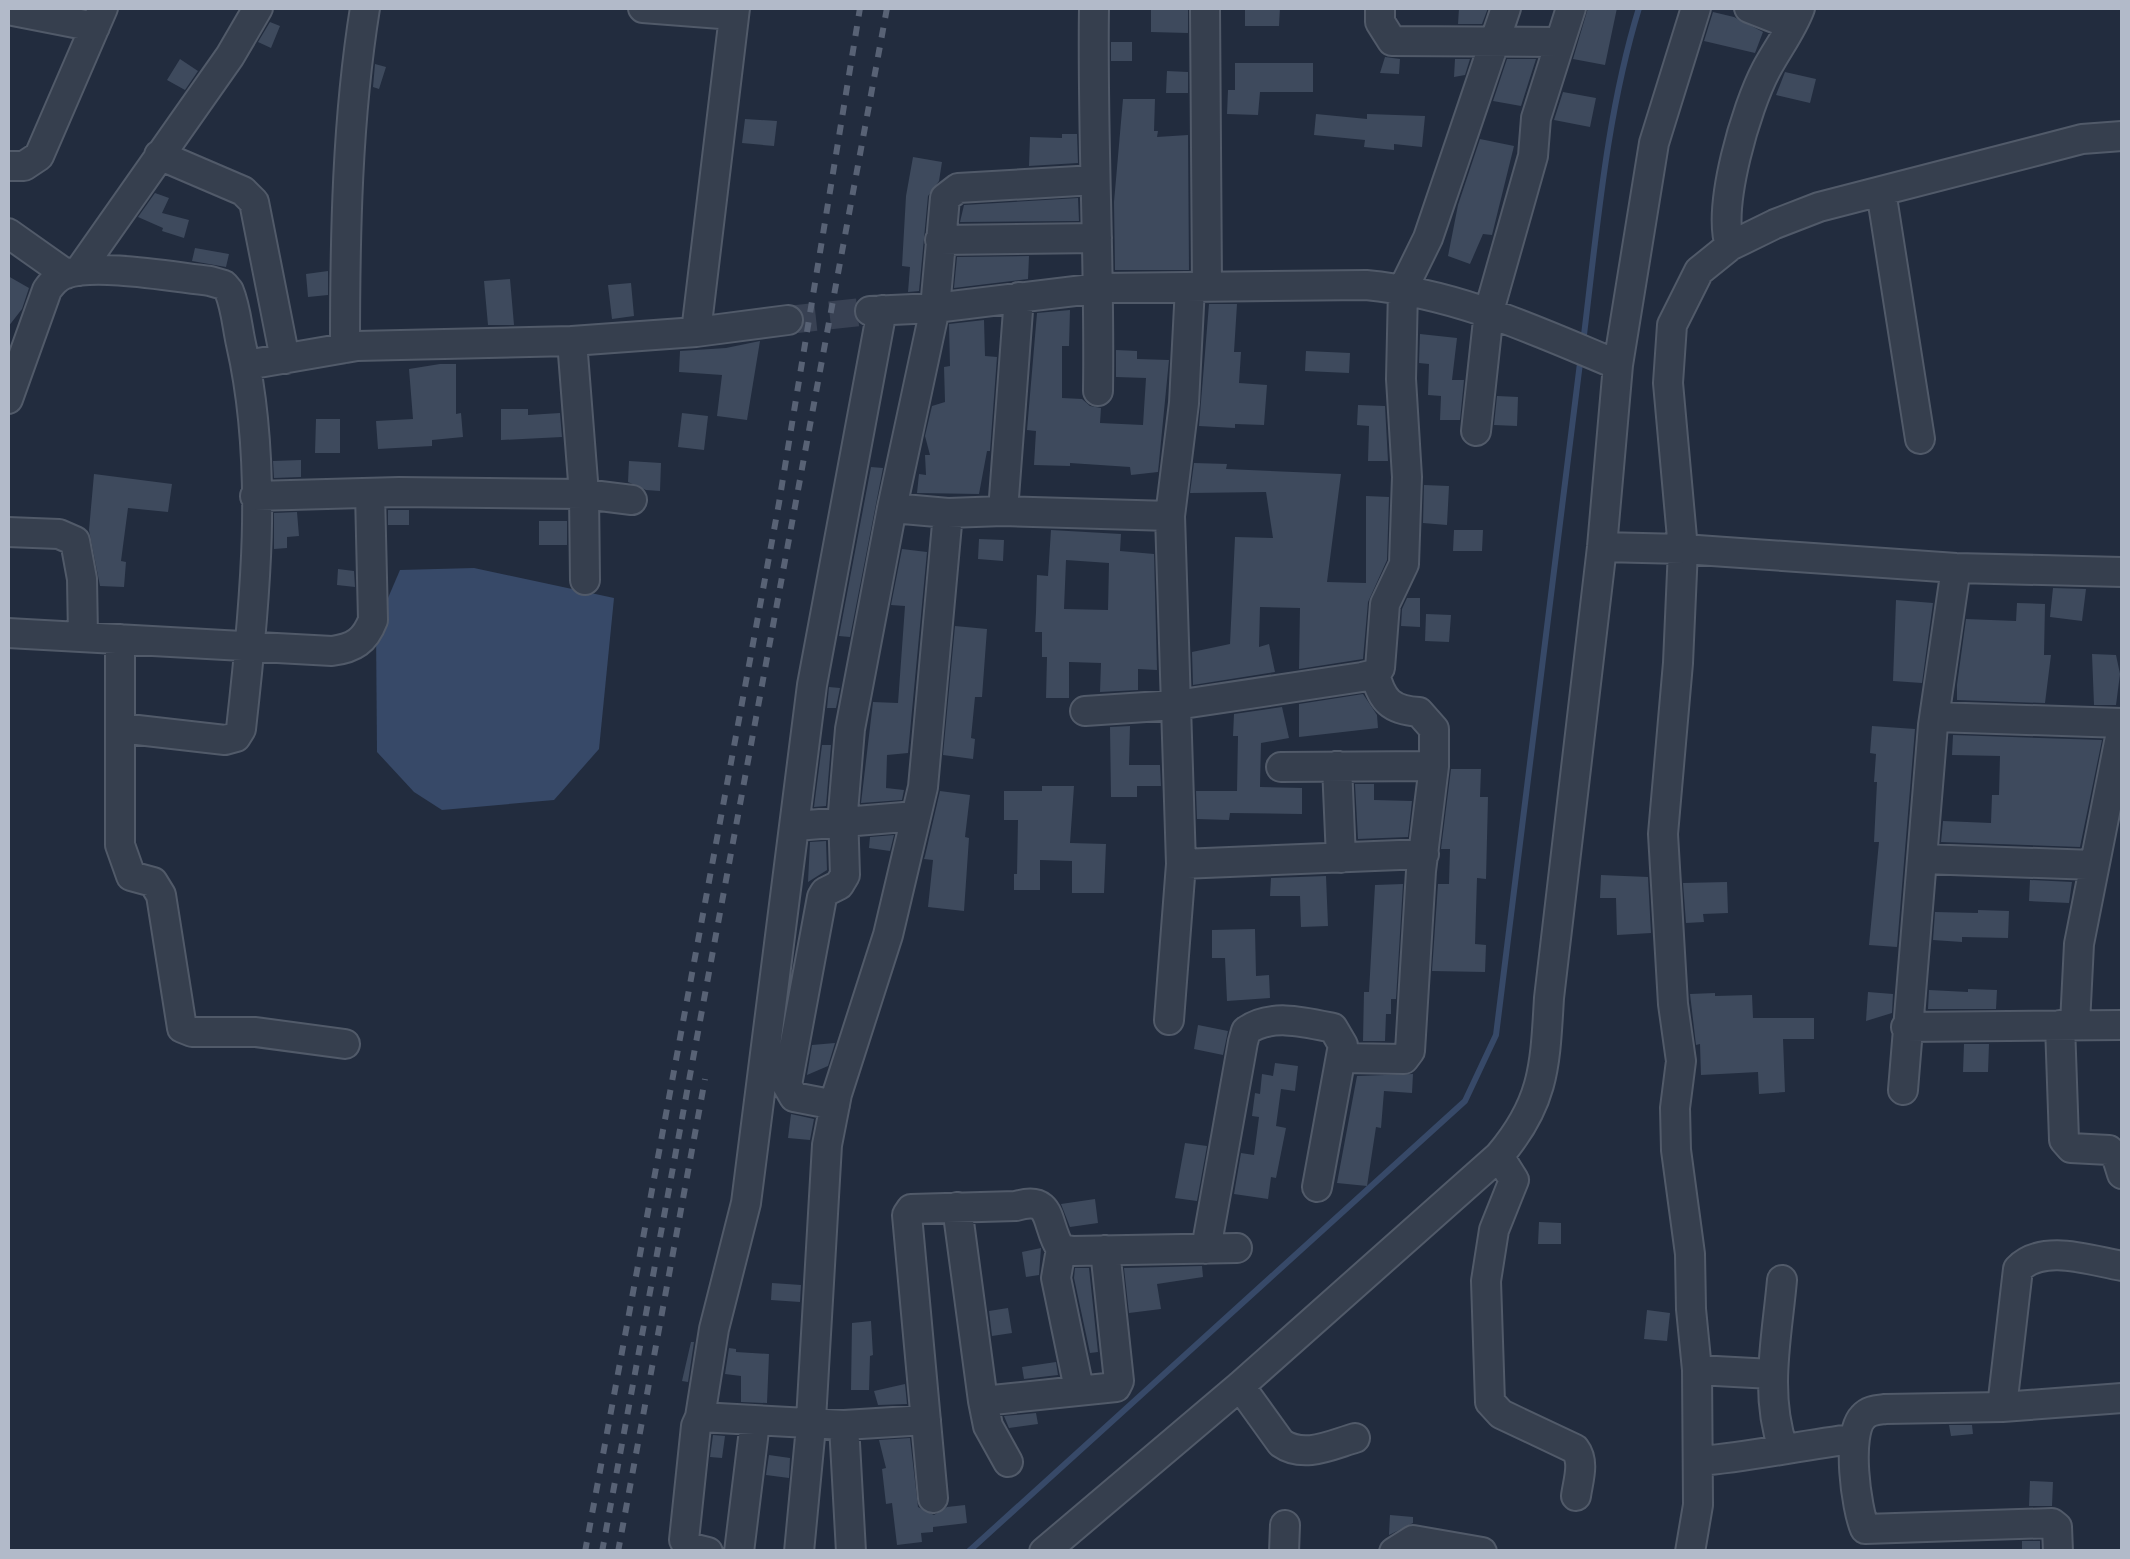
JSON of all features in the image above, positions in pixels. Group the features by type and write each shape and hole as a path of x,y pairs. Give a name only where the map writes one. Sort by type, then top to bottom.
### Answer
{"street":[{"path":"8,399 47,290 54,280 72,272 230,56 258,8"},
{"path":"344,348 354,73 365,8"},
{"path":"643,8 734,11 696,332"},
{"path":"1094,8 1100,288 1098,392"},
{"path":"1170,1020 1181,864 1170,516 1198,286 1205,8"},
{"path":"1380,8 1380,22 1392,41 1560,42"},
{"path":"1342,1058 1404,1059 1410,1052 1434,729 1419,712 1402,711 1388,704 1381,696 1375,674 1381,662 1384,604 1404,564 1407,477 1401,379 1403,288 1428,238 1506,8"},
{"path":"1476,431 1490,310 1533,156 1536,118 1571,8"},
{"path":"1044,1552 1240,1386 1499,1156 1519,1132 1536,1097 1545,1065 1618,366 1654,143 1696,8"},
{"path":"1730,246 1725,230 1726,206 1748,116 1764,73 1796,16 1748,8"},
{"path":"8,10 99,17 39,156 24,166 8,166"},
{"path":"1690,1552 1698,1505 1697,1370 1690,1254 1676,1150 1681,1061 1673,1004 1663,834 1678,663 1682,549 1668,383 1672,325 1698,271 1730,246 1818,207 2082,139 2122,136"},
{"path":"159,155 243,191 254,202 286,359"},
{"path":"835,1105 794,1096 787,1085 822,897 839,885 844,875 850,729 935,308 945,198 958,188 1095,180"},
{"path":"1881,190 1920,439"},
{"path":"8,233 72,272 210,281 224,285 232,298 247,366 255,430 250,646 241,729 236,737 225,740 120,728"},
{"path":"940,240 1098,238"},
{"path":"708,1552 688,1547 684,1540 693,1444 714,1329 748,1188 822,630 876,311 935,308 1100,288 1366,285 1403,288 1490,310 1618,366"},
{"path":"1003,511 1019,297"},
{"path":"247,366 344,348 572,341 696,332 788,320"},
{"path":"572,341 584,494 585,580"},
{"path":"8,633 349,649 366,638 373,620 370,493"},
{"path":"255,496 584,494 632,500"},
{"path":"892,508 948,513 1170,516"},
{"path":"799,1552 827,1145 835,1105 888,935 916,816 929,737 948,513"},
{"path":"8,532 59,534 74,541 82,578 82,636"},
{"path":"1602,547 1956,568 2122,572"},
{"path":"1904,1090 1906,1027 1935,717 1956,568"},
{"path":"120,638 120,845 130,876 153,882 162,896 182,1028 192,1032 256,1032 345,1044"},
{"path":"1085,711 1176,705 1375,674"},
{"path":"1935,717 2122,725 2067,1024 2064,1140 2071,1148 2109,1150 2117,1158 2122,1174"},
{"path":"1337,766 1341,858"},
{"path":"1280,767 1434,766"},
{"path":"796,826 916,816"},
{"path":"1181,864 1424,854"},
{"path":"1923,859 2094,864"},
{"path":"1206,1248 1246,1031 1260,1023 1296,1020 1332,1028 1344,1044 1317,1187"},
{"path":"1906,1027 2122,1025"},
{"path":"1499,1156 1514,1180 1494,1230 1486,1281 1490,1402 1501,1414 1575,1449 1581,1464 1576,1496"},
{"path":"933,1498 907,1214 911,1209 1016,1206 1029,1202 1042,1206 1049,1214 1062,1249 1237,1248"},
{"path":"957,1207 982,1401 988,1426 1008,1462"},
{"path":"1062,1249 1056,1278 1079,1389"},
{"path":"982,1401 1079,1389 1112,1389 1119,1381 1106,1250"},
{"path":"2002,1407 2012,1348 2016,1278 2024,1263 2056,1256 2122,1266"},
{"path":"1782,1280 1772,1374 1774,1415 1783,1448"},
{"path":"1697,1370 1772,1374"},
{"path":"1240,1386 1291,1450 1310,1452 1354,1438"},
{"path":"2058,1552 2060,1536 2052,1523 1866,1529 1860,1515 1853,1440 1859,1422 1871,1411 2122,1398"},
{"path":"700,1417 809,1424 926,1420"},
{"path":"738,1552 755,1422"},
{"path":"844,1424 851,1552"},
{"path":"1699,1462 1853,1440"},
{"path":"1394,1552 1413,1540 1482,1552"}],"water":[{"path":"474,568 614,598 599,749 554,800 442,810 414,792 377,752 376,626 400,570"}],"building":[{"path":"1151,8 1188,8 1188,33 1151,32"},
{"path":"1245,8 1280,8 1279,26 1245,26"},
{"path":"1459,8 1488,8 1482,24 1458,24"},
{"path":"1588,8 1617,8 1605,65 1573,59"},
{"path":"1713,12 1734,17 1763,32 1755,53 1704,41"},
{"path":"270,22 280,26 271,48 258,42"},
{"path":"1111,42 1132,42 1132,61 1111,61"},
{"path":"1385,57 1400,59 1399,74 1380,73"},
{"path":"180,59 198,71 185,90 167,80"},
{"path":"1455,59 1470,59 1465,75 1454,77"},
{"path":"1507,59 1536,59 1521,106 1493,101"},
{"path":"1235,63 1313,63 1313,92 1260,92 1258,115 1227,114 1228,90 1235,90"},
{"path":"375,64 386,67 379,89 373,87"},
{"path":"1167,71 1188,72 1188,93 1166,93"},
{"path":"1785,72 1816,79 1810,103 1776,95"},
{"path":"1563,92 1596,98 1590,127 1554,120"},
{"path":"1123,99 1155,99 1157,137 1188,135 1189,270 1115,270 1114,202"},
{"path":"1316,114 1367,119 1367,114 1425,116 1422,147 1364,147 1365,140 1314,135"},
{"path":"745,119 777,121 774,146 742,143"},
{"path":"1062,134 1077,134 1078,163 1029,166 1030,137 1062,138"},
{"path":"1480,139 1514,146 1492,235 1483,234 1470,264 1448,256 1458,205"},
{"path":"913,157 942,162 939,181 928,196 919,291 908,292 910,267 902,266 906,196"},
{"path":"155,193 169,198 162,213 189,220 184,238 138,217"},
{"path":"1078,198 1079,221 960,222 964,205"},
{"path":"195,248 229,254 226,267 192,261"},
{"path":"1029,256 1028,279 954,288 957,257"},
{"path":"328,271 328,295 308,297 306,274"},
{"path":"8,276 29,288 22,309 8,327"},
{"path":"510,279 514,325 488,325 484,281"},
{"path":"631,283 634,316 612,319 608,285"},
{"path":"1209,304 1237,304 1234,352 1241,352 1239,383 1267,385 1264,425 1199,426"},
{"path":"1070,310 1069,346 1062,346 1062,398 1082,399 1101,408 1100,423 1143,425 1146,378 1116,377 1116,350 1137,351 1137,359 1169,360 1158,472 1131,475 1130,467 1034,465 1036,431 1027,430 1037,313"},
{"path":"984,320 985,356 997,357 990,451 979,494 917,493 919,474 926,475 925,455 930,455 925,436 932,406 945,402 944,367 950,366 949,324"},
{"path":"1420,334 1457,338 1452,380 1464,380 1460,420 1440,420 1441,396 1428,395 1429,364 1419,363"},
{"path":"760,341 747,420 717,416 722,375 679,372 680,351"},
{"path":"1306,351 1350,353 1349,373 1305,371"},
{"path":"456,364 456,414 461,413 463,437 432,440 432,446 378,449 376,421 413,419 409,369"},
{"path":"1497,396 1518,397 1517,426 1494,425"},
{"path":"1358,405 1385,406 1388,461 1368,461 1369,426 1357,425"},
{"path":"501,409 528,409 528,415 560,413 562,437 501,440"},
{"path":"682,413 708,416 704,450 678,447"},
{"path":"316,419 340,419 340,453 315,453"},
{"path":"301,460 301,477 274,478 273,461"},
{"path":"629,461 661,463 660,491 628,482"},
{"path":"1194,463 1227,464 1226,469 1341,474 1327,582 1366,583 1366,496 1389,497 1387,560 1368,602 1363,659 1299,669 1300,608 1260,607 1259,647 1269,644 1275,672 1193,685 1192,652 1230,644 1235,537 1273,538 1266,492 1190,493"},
{"path":"871,467 883,468 850,637 839,636"},
{"path":"94,474 172,484 168,512 128,508 121,561 126,562 124,587 100,586 89,530"},
{"path":"1424,485 1449,486 1447,525 1423,523"},
{"path":"388,510 409,510 409,525 388,525"},
{"path":"297,512 299,536 287,537 287,548 274,549 274,513"},
{"path":"539,521 567,521 567,545 539,545"},
{"path":"1051,530 1121,534 1120,551 1154,554 1157,670 1138,669 1138,690 1100,692 1101,663 1069,662 1069,698 1046,698 1047,657 1042,657 1042,632 1035,632 1037,575 1048,576","holes":["1066,560 1109,563 1108,610 1064,609"]},
{"path":"1454,530 1483,530 1482,551 1453,551"},
{"path":"979,539 1004,540 1003,561 978,559"},
{"path":"902,549 927,552 908,753 887,755 886,788 904,790 902,800 861,803 873,702 898,703 905,606 891,605"},
{"path":"338,569 354,571 355,587 337,585"},
{"path":"2053,588 2086,589 2082,621 2050,617"},
{"path":"1407,598 1420,598 1420,627 1401,626"},
{"path":"1896,600 1933,603 1922,683 1893,681"},
{"path":"2017,603 2045,604 2044,655 2051,655 2045,703 1957,700 1966,619 2016,621"},
{"path":"1426,614 1451,615 1449,642 1425,641"},
{"path":"955,626 987,629 982,697 975,697 973,759 943,755"},
{"path":"2092,654 2116,655 2120,674 2116,705 2094,705"},
{"path":"829,687 840,688 836,708 827,708"},
{"path":"1363,694 1377,715 1378,728 1299,737 1299,704"},
{"path":"1282,707 1289,738 1261,743 1260,787 1302,788 1302,814 1230,813 1229,820 1197,819 1196,791 1237,791 1238,736 1233,736 1234,714"},
{"path":"1130,726 1129,765 1160,765 1161,786 1137,786 1137,797 1111,797 1110,727"},
{"path":"1872,726 1915,729 1897,947 1869,945 1879,842 1874,842 1877,782 1876,754 1870,753"},
{"path":"1953,735 2102,740 2080,847 1941,842 1943,821 1991,823 1992,795 1999,795 2000,756 1952,755"},
{"path":"822,745 831,745 826,806 814,807"},
{"path":"1451,769 1481,769 1480,797 1488,797 1486,879 1477,878 1475,944 1486,945 1485,972 1432,971 1438,884 1449,884 1450,849 1441,849"},
{"path":"1355,784 1374,784 1374,800 1412,801 1408,837 1358,839"},
{"path":"1042,786 1074,786 1070,843 1106,844 1104,893 1072,893 1072,861 1040,860 1040,890 1014,890 1018,820 1004,820 1004,791 1042,791"},
{"path":"940,791 970,795 964,911 928,907 933,860 924,859"},
{"path":"894,835 890,851 869,848 870,837"},
{"path":"826,841 827,870 808,882 810,842"},
{"path":"1601,875 1648,877 1651,933 1617,935 1616,898 1600,898"},
{"path":"1326,876 1328,926 1301,927 1300,896 1270,896 1271,878"},
{"path":"2030,880 2072,882 2069,903 2029,901"},
{"path":"1727,882 1728,913 1703,914 1704,922 1686,923 1683,883"},
{"path":"1403,884 1396,999 1391,999 1391,1014 1386,1014 1385,1041 1363,1041 1375,885"},
{"path":"2009,911 2008,938 1933,940 1935,912"},
{"path":"1255,929 1256,976 1269,975 1270,998 1227,1001 1225,958 1212,958 1212,930"},
{"path":"1929,990 1997,990 1996,1009 1928,1009"},
{"path":"1868,992 1893,994 1892,1013 1866,1021"},
{"path":"1690,994 1752,995 1753,1018 1814,1018 1814,1039 1783,1039 1785,1092 1759,1094 1758,1072 1701,1075 1700,1044 1696,1045"},
{"path":"1198,1025 1228,1031 1223,1055 1194,1049"},
{"path":"835,1043 828,1066 807,1075 812,1045"},
{"path":"1964,1044 1989,1044 1988,1072 1963,1072"},
{"path":"1275,1063 1298,1066 1295,1091 1281,1089 1276,1126 1286,1128 1276,1178 1271,1177 1268,1199 1234,1194 1241,1153 1254,1155 1259,1117 1252,1116 1255,1093 1260,1094 1262,1074 1273,1076"},
{"path":"1413,1074 1412,1093 1384,1091 1381,1128 1376,1127 1367,1186 1337,1183 1357,1076"},
{"path":"791,1114 814,1119 810,1140 788,1138"},
{"path":"1185,1143 1207,1146 1197,1201 1175,1198"},
{"path":"1095,1199 1098,1223 1070,1227 1061,1204"},
{"path":"1539,1222 1561,1223 1561,1244 1538,1244"},
{"path":"1041,1248 1039,1275 1026,1277 1022,1252"},
{"path":"1202,1266 1203,1277 1157,1284 1161,1309 1129,1313 1124,1268"},
{"path":"1075,1268 1089,1268 1098,1352 1090,1353"},
{"path":"772,1283 801,1285 800,1302 771,1300"},
{"path":"1008,1308 1012,1333 992,1336 989,1311"},
{"path":"1647,1310 1670,1313 1667,1341 1644,1339"},
{"path":"871,1321 869,1390 851,1390 852,1323"},
{"path":"694,1342 688,1382 682,1381"},
{"path":"729,1348 769,1354 767,1403 741,1402 741,1376 725,1374"},
{"path":"1056,1362 1058,1375 1024,1379 1022,1367"},
{"path":"905,1384 907,1404 878,1405 874,1391"},
{"path":"1036,1413 1038,1424 1009,1428 1004,1416"},
{"path":"1949,1425 1972,1425 1973,1434 1951,1436"},
{"path":"713,1435 725,1436 722,1458 710,1457"},
{"path":"910,1438 918,1507 934,1515 947,1507 965,1505 967,1523 933,1527 933,1532 921,1533 922,1542 897,1545 892,1503 886,1504 882,1469 886,1468 879,1440"},
{"path":"769,1455 790,1458 789,1478 766,1475"},
{"path":"2030,1481 2053,1482 2052,1506 2029,1506"},
{"path":"1390,1515 1413,1517 1413,1523 1389,1535"},
{"path":"2022,1541 2040,1541 2040,1552 2022,1552"}],"waterway":[{"path":"1583,343 1610,131 1639,8"},
{"path":"968,1552 1465,1101 1496,1035 1581,355"}],"tunnel":[{"path":"788,320 870,311"}],"railway":[{"path":"585,1552 779,503 860,8"},
{"path":"602,1552 887,8"},
{"path":"618,1552 705,1079"}]}
